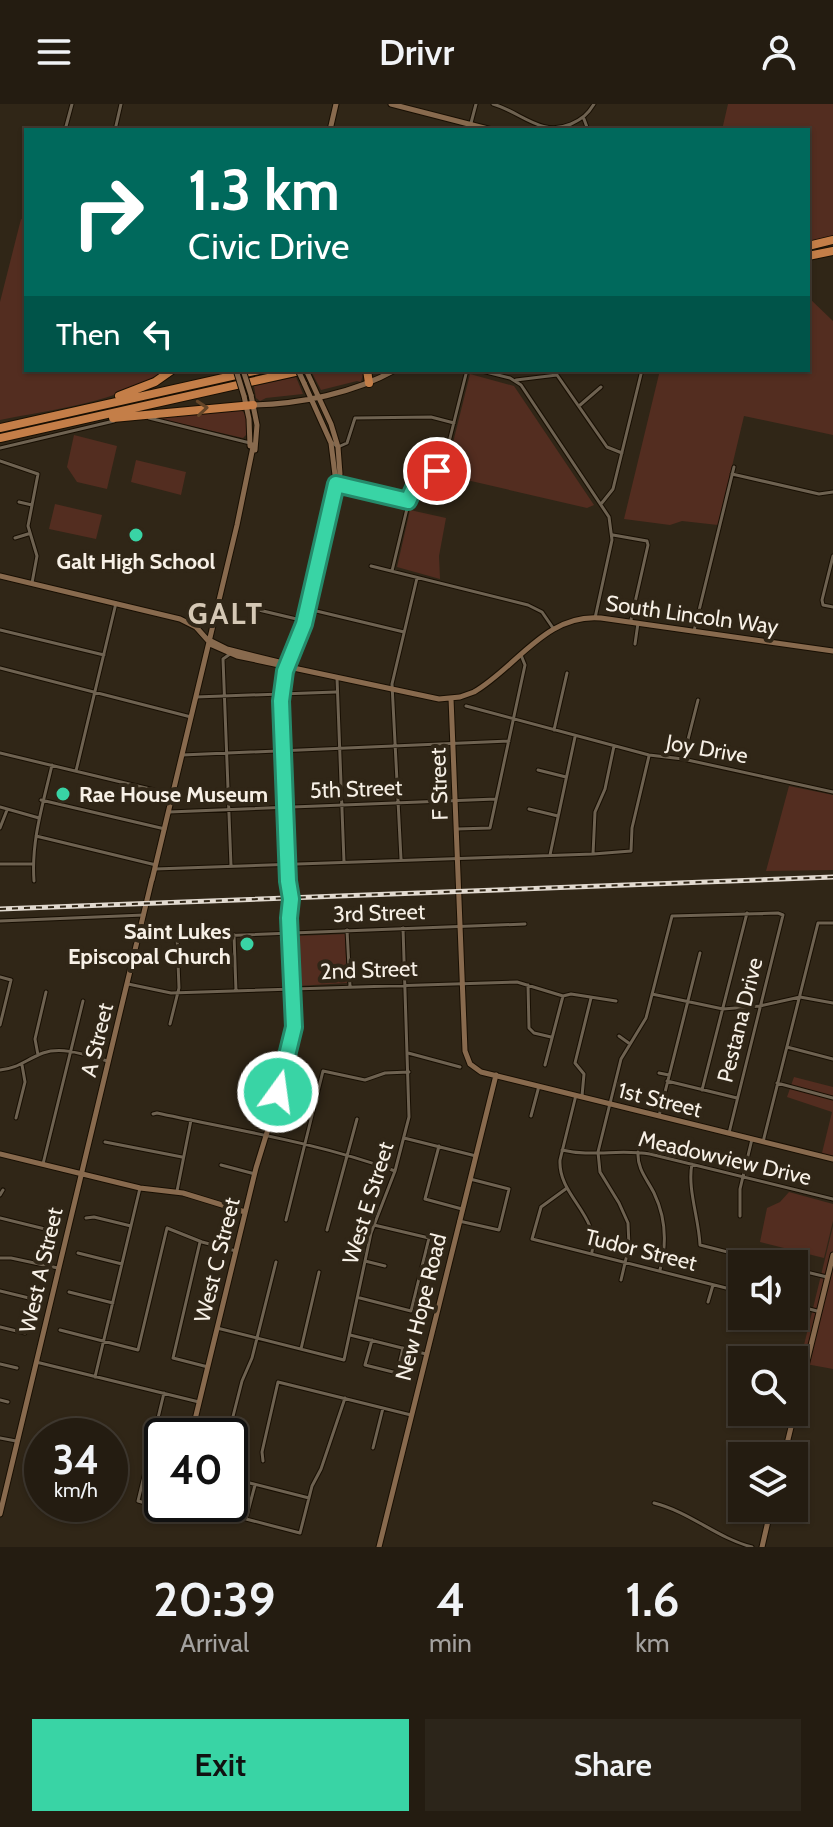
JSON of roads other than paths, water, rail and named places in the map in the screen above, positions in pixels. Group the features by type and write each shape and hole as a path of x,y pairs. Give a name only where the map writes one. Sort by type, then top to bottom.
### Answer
{"highway":[{"path":"810,246 833,240"},
{"path":"810,256 833,251"},
{"path":"57,415 133,392 169,372"},
{"path":"0,428 250,372"},
{"path":"0,438 294,372"},
{"path":"367,372 369,383"},
{"path":"68,422 249,400"}],"street":[{"path":"66,128 72,104"},
{"path":"115,128 121,104"},
{"path":"330,128 336,104"},
{"path":"391,104 486,128"},
{"path":"471,123 476,104"},
{"path":"493,104 549,128"},
{"path":"562,128 584,119 594,104"},
{"path":"584,119 587,128"},
{"name":"A Street","path":"237,372 249,400 249,470"},
{"name":"A Street","path":"81,1174 257,443 243,372"},
{"path":"304,372 331,424 338,447 340,474 336,484"},
{"path":"249,400 287,402 369,383 391,372"},
{"path":"392,571 408,501 414,488 443,466 467,372"},
{"path":"486,372 516,380 557,375 607,447 622,453"},
{"path":"601,504 613,491 642,372"},
{"path":"516,380 609,517 613,535 595,618"},
{"path":"579,406 601,387"},
{"path":"314,396 331,443 336,484"},
{"path":"338,447 349,441 355,418 431,417 454,423"},
{"path":"0,448 134,418 156,419 250,443"},
{"path":"325,429 334,446 338,447"},
{"path":"0,461 38,474 28,534 37,555 32,583"},
{"path":"694,631 734,467"},
{"path":"732,474 819,494 833,492"},
{"path":"336,484 408,501"},
{"name":"West C Street","path":"195,1418 245,1212 293,1033 281,694 287,665 305,621 336,484"},
{"path":"19,502 32,505"},
{"path":"15,538 28,534"},
{"path":"613,535 642,539 648,545 634,623 635,644"},
{"path":"833,556 822,602 833,607"},
{"path":"371,566 528,605 542,612 553,628"},
{"path":"0,576 180,619 196,627 212,645 230,654 432,698 451,698"},
{"path":"401,859 393,689 417,578"},
{"path":"76,771 116,603"},
{"path":"246,607 305,621"},
{"path":"308,609 404,632"},
{"name":"South Lincoln Way","path":"451,698 480,688 553,628 574,620 595,618 833,651"},
{"path":"196,627 207,626 214,620"},
{"path":"0,630 104,655"},
{"path":"209,640 227,649 287,665"},
{"path":"230,654 223,659 231,866"},
{"path":"457,829 490,828 525,665 521,655"},
{"path":"0,668 191,717"},
{"path":"554,730 567,673"},
{"path":"337,676 344,862"},
{"path":"196,697 338,692"},
{"name":"F Street","path":"451,698 466,1055 470,1064 480,1071"},
{"path":"683,759 698,700"},
{"name":"Joy Drive","path":"466,706 649,755 683,759 833,792"},
{"path":"550,855 575,737"},
{"path":"182,755 509,741"},
{"path":"593,854 592,824 605,789 614,746"},
{"path":"0,753 173,794"},
{"path":"36,836 156,867 631,851 632,828 649,755"},
{"path":"34,881 33,864 41,800 52,765"},
{"path":"538,770 566,777"},
{"name":"5th Street","path":"169,812 496,799"},
{"path":"41,800 165,829"},
{"path":"0,807 39,818"},
{"path":"529,809 558,816"},
{"path":"0,828 7,810"},
{"path":"0,864 33,864"},
{"path":"621,1280 629,1246 628,1223 600,1172 598,1152 621,1059 644,1024 672,916 747,913 702,1090"},
{"name":"Pestana Drive","path":"729,1133 783,915 747,913"},
{"path":"0,921 144,915"},
{"path":"763,1142 818,923 833,923"},
{"name":"3rd Street","path":"139,939 525,924"},
{"name":"West E Street","path":"301,1349 344,1360 374,1225 404,1138 410,1109 403,928"},
{"path":"347,930 350,986"},
{"path":"234,935 236,991"},
{"path":"170,1024 178,993 177,937"},
{"path":"659,1116 700,953"},
{"path":"0,977 11,980 0,1025"},
{"name":"2nd Street","path":"128,984 178,993 517,982 563,996 571,994 616,1001"},
{"path":"528,985 529,1028 534,1033 551,1037"},
{"path":"38,1055 35,1039 46,992"},
{"path":"652,994 723,1009 760,1006 800,997 833,1003"},
{"path":"545,1065 563,996"},
{"path":"591,998 575,1063 585,1079 562,1150 560,1171 591,1225 594,1240 591,1254"},
{"path":"43,1164 83,1001"},
{"path":"619,1036 630,1044"},
{"path":"787,1047 833,1059"},
{"path":"0,1070 22,1065 38,1055 54,1051 108,1061"},
{"path":"408,1053 460,1067"},
{"path":"16,1118 25,1082 22,1065"},
{"path":"286,1220 323,1071 365,1080 385,1073 409,1072"},
{"name":"1st Street","path":"480,1071 833,1159"},
{"path":"659,1073 702,1090 737,1098"},
{"name":"New Hope Road","path":"379,1547 496,1075"},
{"path":"777,1083 833,1098"},
{"path":"531,1116 539,1086"},
{"path":"153,1114 267,1136 395,1171"},
{"path":"327,1230 357,1119"},
{"path":"177,1192 191,1120"},
{"path":"404,1138 476,1156"},
{"path":"740,1216 739,1196 752,1139"},
{"path":"105,1142 182,1157"},
{"path":"439,1146 425,1199 462,1209"},
{"name":"Meadowview Drive","path":"562,1150 580,1153 638,1152 833,1199"},
{"path":"638,1152 640,1168 655,1194 663,1219 665,1245 660,1271"},
{"path":"0,1154 140,1188 177,1192 245,1212"},
{"path":"692,1164 690,1180 699,1218 700,1245 728,1254"},
{"path":"221,1165 255,1174"},
{"name":"West A Street","path":"0,1514 81,1174"},
{"path":"459,1221 499,1230 509,1189 469,1179"},
{"path":"95,1377 140,1188"},
{"name":"Tudor Street","path":"567,1188 541,1207 532,1239 728,1289"},
{"path":"0,1195 3,1190"},
{"path":"0,1218 49,1230"},
{"path":"86,1218 131,1226"},
{"path":"358,1298 411,1311 429,1238 374,1225"},
{"path":"60,1330 138,1350 167,1228 200,1242 236,1251"},
{"path":"200,1242 173,1358 208,1367"},
{"path":"78,1253 122,1264"},
{"path":"787,1442 833,1255"},
{"path":"0,1258 58,1268"},
{"path":"365,1261 385,1266"},
{"path":"233,1418 276,1262"},
{"path":"217,1328 301,1349 319,1272"},
{"path":"808,1272 827,1277"},
{"path":"708,1302 713,1285"},
{"path":"0,1291 33,1299"},
{"path":"69,1292 113,1303"},
{"path":"808,1309 819,1312"},
{"path":"0,1327 25,1333"},
{"path":"350,1335 426,1354"},
{"path":"372,1340 365,1365 397,1373 403,1348"},
{"path":"35,1362 199,1402"},
{"path":"0,1364 17,1368"},
{"path":"263,1461 262,1452 278,1382 411,1415"},
{"path":"158,1418 164,1393"},
{"path":"255,1485 246,1519 300,1533 309,1498 345,1398"},
{"path":"0,1400 8,1402"},
{"path":"373,1448 383,1408"},
{"path":"0,1438 16,1441"},
{"path":"144,1476 138,1501 144,1502"},
{"path":"248,1483 309,1498"},
{"path":"654,1503 670,1507 733,1541 752,1547"},
{"path":"762,1547 768,1522"}],"railway":[{"path":"0,909 833,877"}],"place":[{"name":"Galt High School","path":"136,535"},
{"name":"Rae House Museum","path":"63,794"},
{"name":"Saint Lukes Episcopal Church","path":"247,944"}],"district":[{"name":"GALT","path":"226,613"}]}
